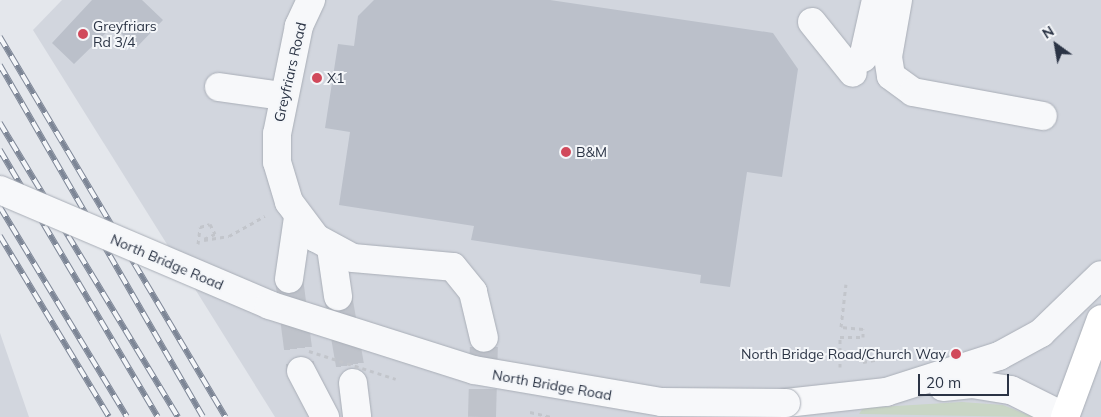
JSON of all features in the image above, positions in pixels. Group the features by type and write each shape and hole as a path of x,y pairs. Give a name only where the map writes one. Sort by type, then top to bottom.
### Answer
{"highway":[{"path":"1065,417 1101,319"}],"street":[{"name":"Greyfriars Road","path":"294,210 277,162 282,96 299,26 312,0"},
{"path":"812,22 858,66 876,0"},
{"path":"898,0 888,57 891,76 913,92 1043,116"},
{"path":"219,87 282,96"},
{"name":"North Bridge Road","path":"0,190 269,305 474,370 661,402 786,403 886,392 967,369 1026,342 1058,319 1101,276"},
{"name":"North Bridge Road","path":"0,206 279,325 399,367 518,392 728,417"},
{"path":"294,210 331,248 368,262 440,263 464,275 478,307 484,338"},
{"path":"289,279 294,210"},
{"path":"331,248 338,296"},
{"path":"300,371 325,417"},
{"path":"353,383 357,417"},
{"path":"886,392 972,384 1011,390 1065,417"}],"path":[{"path":"201,238 199,231 204,224 211,224 215,231 213,237 204,239 206,243 229,236 294,210"},
{"path":"840,367 840,337 862,337 863,329 841,327 846,284"},
{"path":"859,363 898,356"},
{"path":"832,368 850,365"}],"shaded area":[{"path":"62,0 1101,0 1101,417 275,417 33,30"},
{"path":"0,333 29,417 0,417"}],"green space":[{"path":"962,402 1003,405 1033,417 859,414 863,408"}],"building":[{"name":"Greyfriars Rd 3/4","path":"92,0 142,0 163,20 135,49 114,25 74,64 52,43"},
{"name":"B&M","path":"374,0 550,0 773,33 798,69 782,177 747,172 730,287 700,283 701,275 471,240 474,226 339,205 350,132 325,128 338,44 354,46 358,16"}],"tunnel":[{"path":"289,279 301,371"},
{"path":"338,296 353,383"},
{"path":"482,417 484,338"}],"railway":[{"path":"0,37 226,417"},
{"path":"0,65 203,417"},
{"path":"0,123 178,417"},
{"path":"0,150 158,417"},
{"path":"0,207 127,417"},
{"path":"0,236 109,417"}],"place":[{"name":"Greyfriars Rd 3/4","path":"83,34"},
{"name":"X1","path":"317,78"},
{"name":"B&M","path":"566,152"},
{"name":"North Bridge Road/Church Way","path":"956,354"}]}
